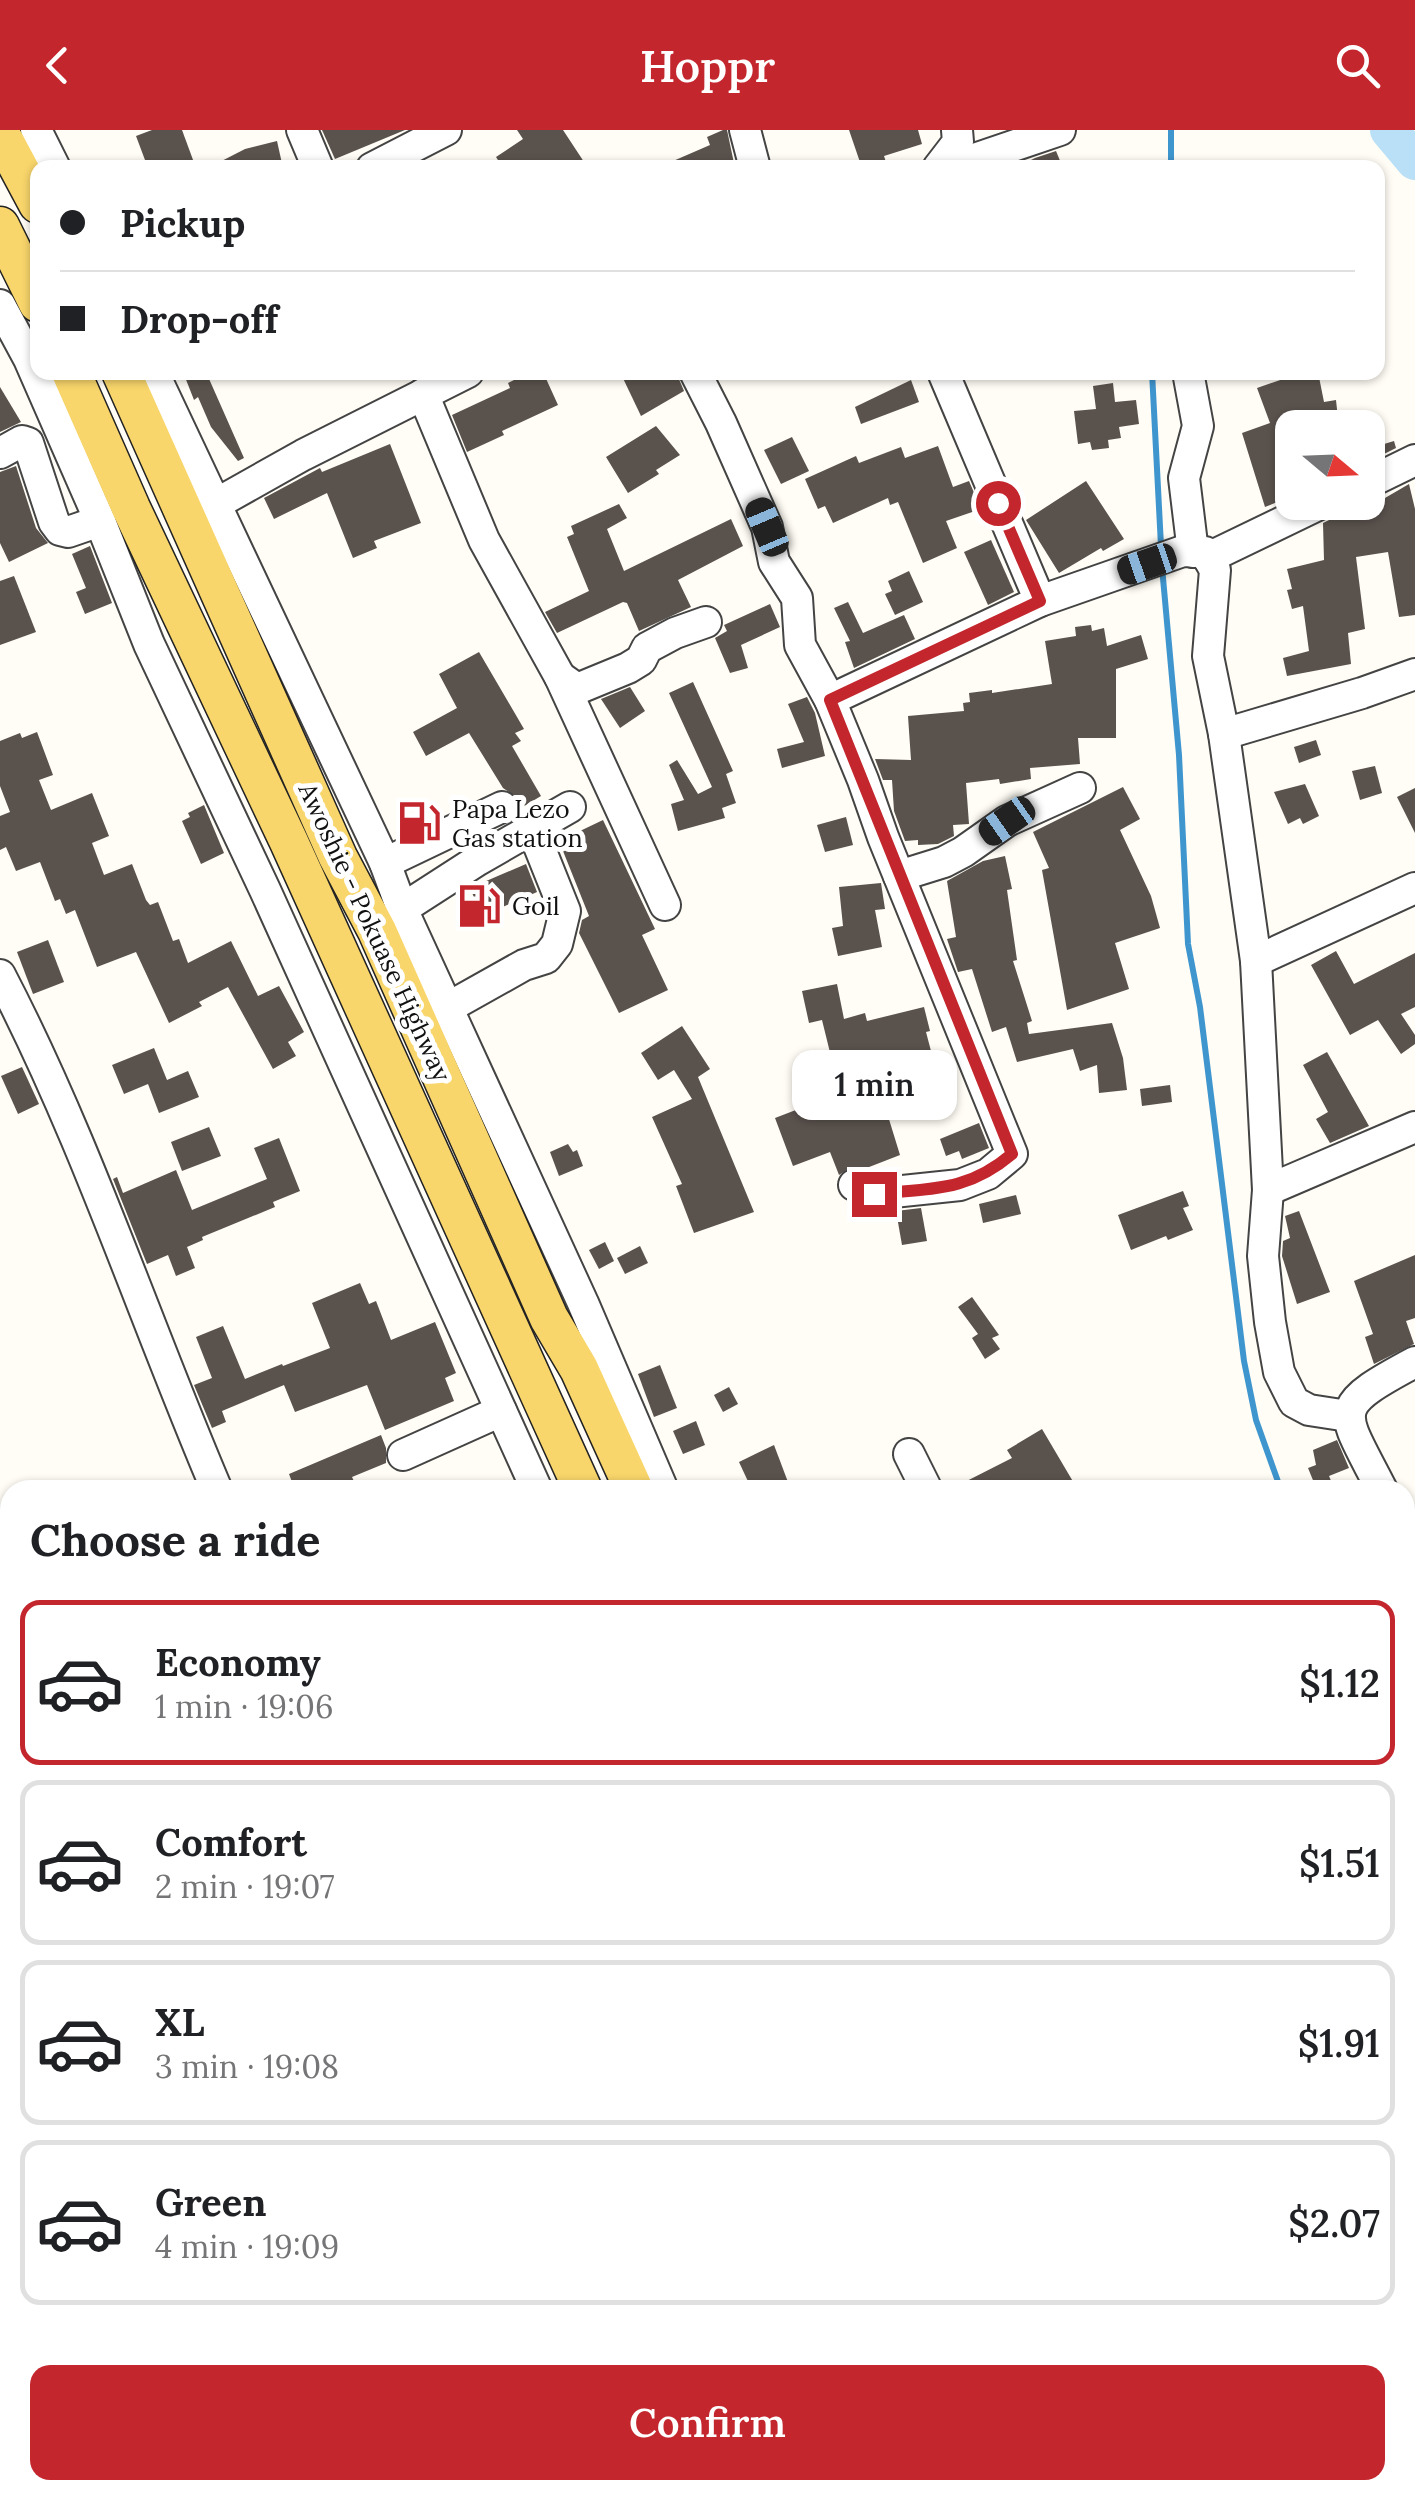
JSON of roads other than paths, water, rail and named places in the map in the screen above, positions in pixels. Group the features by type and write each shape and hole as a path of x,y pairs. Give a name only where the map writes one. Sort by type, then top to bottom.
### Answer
{"main road":[{"path":"0,133 30,189"},
{"path":"0,226 30,288"},
{"name":"Awoshie - Pokuase Highway","path":"75,380 130,508 297,859 578,1480"},
{"name":"Awoshie - Pokuase Highway","path":"123,380 338,857 377,931 549,1318 580,1368 630,1480"},
{"path":"93,418 138,414"},
{"path":"551,1420 598,1408"}],"street":[{"path":"36,130 51,160"},
{"path":"302,130 315,160"},
{"path":"388,160 446,130"},
{"path":"745,130 753,160"},
{"path":"944,160 958,142 958,130"},
{"path":"972,160 1060,130"},
{"path":"0,305 30,361"},
{"path":"38,380 149,644 273,907 533,1480"},
{"path":"157,380 385,863 402,909 584,1304 659,1480"},
{"path":"214,505 451,380"},
{"path":"699,380 767,527 774,562 797,598 800,646 830,700 1012,1154 988,1174 960,1185 874,1194 854,1185"},
{"path":"946,380 1040,601"},
{"path":"1189,380 1198,426 1184,478 1200,555"},
{"path":"422,394 484,540 560,677 664,905"},
{"path":"0,453 22,440 28,444 60,530 68,532 100,522"},
{"path":"1385,475 1415,460"},
{"path":"1200,555 1282,520"},
{"path":"830,700 1040,601 1183,551 1200,555 1215,570 1208,656 1224,734 1256,961 1268,1190 1263,1256 1279,1372 1289,1395 1300,1407 1348,1416"},
{"path":"560,677 577,689 591,686 641,660 647,648 675,632 706,622"},
{"path":"1224,734 1415,674"},
{"path":"899,876 954,857 1007,821 1080,788"},
{"path":"385,863 502,807"},
{"path":"402,909 570,807"},
{"path":"449,1007 524,965 546,958 556,944 565,911 533,830"},
{"path":"1256,961 1415,888"},
{"path":"0,976 11,1022 82,1155 213,1480"},
{"path":"1268,1190 1415,1127"},
{"path":"1377,1480 1351,1432 1351,1406 1367,1388 1415,1362"},
{"path":"403,1455 502,1411"},
{"path":"910,1454 922,1480"},
{"path":"1415,2274 1415,2284"}],"waterway":[{"path":"1171,130 1171,160"},
{"path":"1389,130 1415,161"},
{"path":"1152,380 1161,546"},
{"path":"1162,567 1179,755 1188,944 1200,1007 1244,1361 1256,1420 1277,1480"}],"place":[{"name":"Papa Lezo Gas station","path":"419,823"},
{"name":"Goil","path":"479,906"}]}
